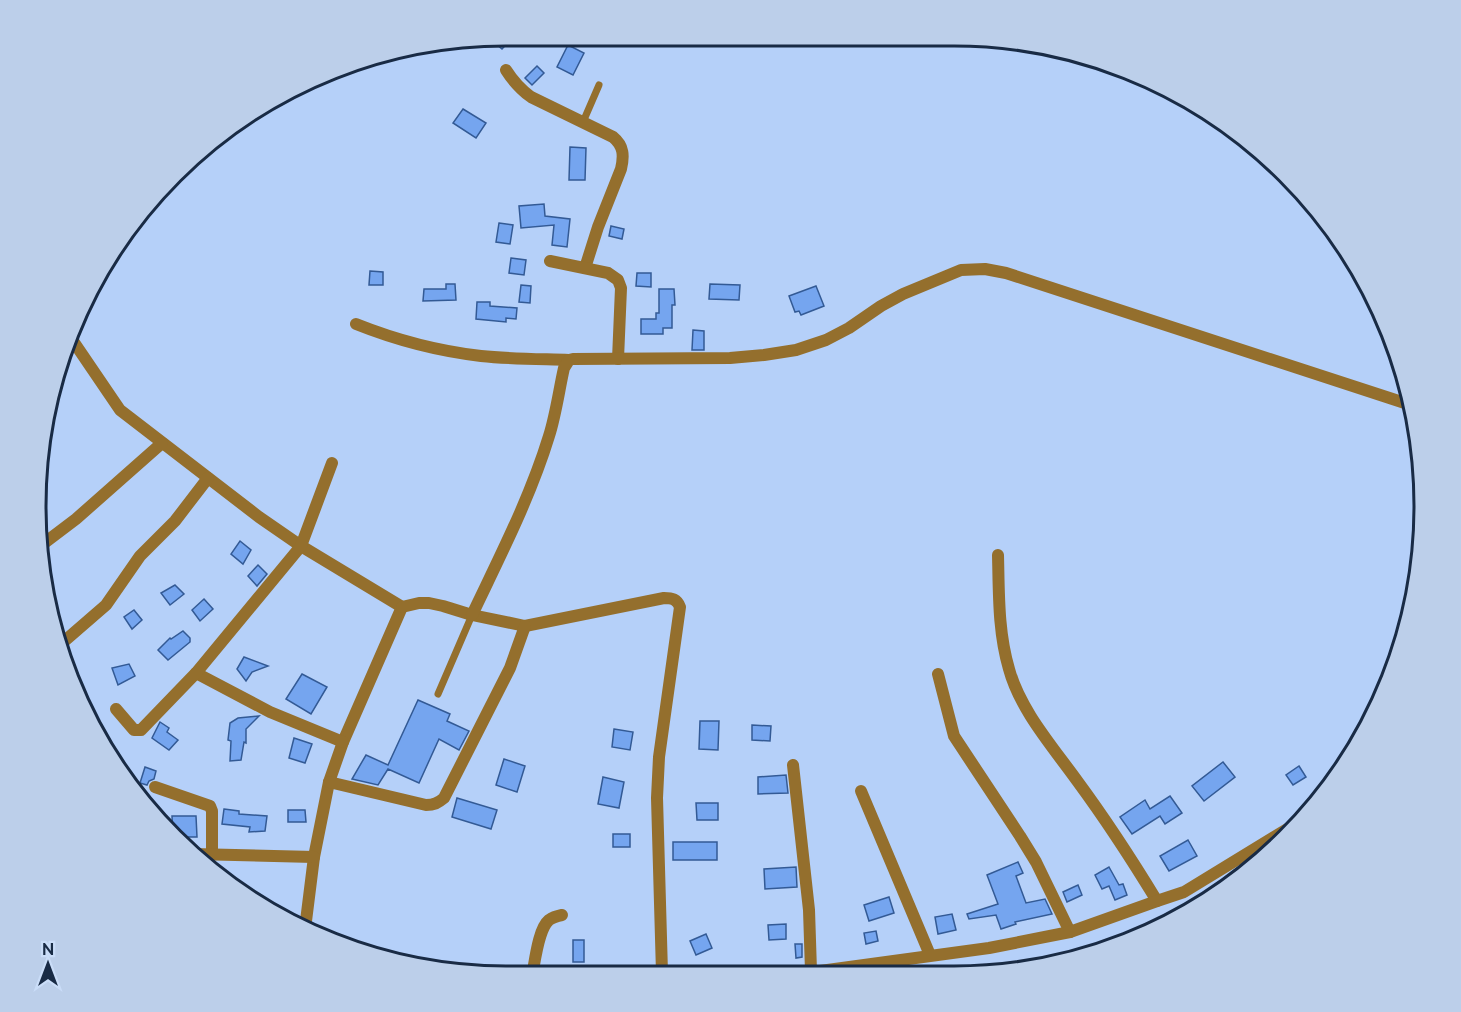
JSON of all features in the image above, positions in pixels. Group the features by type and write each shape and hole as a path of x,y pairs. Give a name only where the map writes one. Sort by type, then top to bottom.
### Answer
{"street":[{"path":"506,70 516,85 531,97 619,142 623,159 621,169 585,268"},
{"path":"550,261 608,273 618,280 621,288 618,359"},
{"path":"356,324 386,336 484,356 569,360 764,356 796,350 826,340 903,294 961,270 985,269 1006,273 1403,402"},
{"path":"76,345 120,410 301,546 402,607 429,603 525,626 664,598 679,603 658,776 662,966"},
{"path":"472,615 518,518 535,476 550,435 564,368 569,360"},
{"path":"47,541 76,519 162,443"},
{"path":"116,710 134,730 141,730 195,673 301,546 332,463"},
{"path":"66,639 106,605 140,556 175,520 208,478"},
{"path":"998,555 1003,647 1021,702 1113,831 1157,901"},
{"path":"306,920 314,857 329,782 343,742 402,607"},
{"path":"329,782 426,805 439,802 444,798 510,668 525,626"},
{"path":"195,673 270,712 343,742"},
{"path":"938,674 954,736 1036,862 1070,932"},
{"path":"793,765 809,910 811,966"},
{"path":"155,787 210,806 212,854"},
{"path":"861,791 930,955"},
{"path":"854,966 989,948 1070,932 1184,892 1272,838"},
{"path":"206,854 314,857"},
{"path":"534,966 543,928 547,921 562,915"}],"lane":[{"path":"583,122 599,85"},
{"path":"438,694 472,615"}],"building":[{"path":"568,46 584,53 573,75 557,67"},
{"path":"537,66 544,73 532,85 525,78"},
{"path":"463,109 486,123 476,138 453,123"},
{"path":"570,147 586,148 585,180 569,180"},
{"path":"544,204 545,216 570,219 567,247 552,245 554,225 521,228 519,206"},
{"path":"499,223 513,225 510,244 496,242"},
{"path":"611,226 624,229 622,239 609,236"},
{"path":"511,258 526,260 524,275 509,273"},
{"path":"370,271 383,272 383,285 369,285"},
{"path":"637,273 651,273 651,287 636,286"},
{"path":"446,284 455,284 456,300 423,301 424,289 446,289"},
{"path":"710,284 740,285 739,300 709,299"},
{"path":"521,285 531,286 530,303 519,302"},
{"path":"816,286 824,306 801,315 799,311 795,312 789,296"},
{"path":"659,289 674,289 675,305 672,305 672,328 663,328 663,334 641,334 641,319 656,319 656,313 659,313"},
{"path":"477,302 490,302 490,306 517,308 516,319 506,318 506,322 476,319"},
{"path":"693,330 704,331 704,350 692,350"},
{"path":"240,541 251,550 243,564 231,554"},
{"path":"258,565 267,574 257,586 248,576"},
{"path":"175,585 184,594 170,605 161,593"},
{"path":"204,599 213,609 200,621 192,610"},
{"path":"134,610 142,620 132,629 124,617"},
{"path":"183,631 190,638 190,642 168,660 158,650 170,638"},
{"path":"244,657 268,666 252,672 246,681 237,669"},
{"path":"129,664 135,676 118,685 112,668"},
{"path":"302,674 327,687 311,714 286,699"},
{"path":"418,700 450,714 447,721 469,731 459,750 439,739 419,783 388,769 378,785 352,779 366,755 388,765"},
{"path":"259,716 246,729 246,743 244,742 241,760 230,761 231,741 228,740 230,723 238,718"},
{"path":"700,721 719,721 718,750 699,749"},
{"path":"160,722 169,728 167,732 178,740 169,750 152,738"},
{"path":"752,725 771,726 770,741 752,740"},
{"path":"614,729 633,732 630,750 612,747"},
{"path":"294,738 312,744 305,763 289,758"},
{"path":"504,759 525,766 517,792 496,785"},
{"path":"1223,762 1235,777 1204,801 1192,786"},
{"path":"1299,766 1306,777 1293,785 1286,775"},
{"path":"145,767 156,771 154,779 147,785 140,783"},
{"path":"786,775 788,793 758,794 758,777"},
{"path":"603,777 624,782 619,808 598,804"},
{"path":"1170,796 1182,813 1165,824 1160,816 1132,834 1120,817 1145,800 1150,809"},
{"path":"457,798 497,810 491,829 452,817"},
{"path":"696,803 718,803 718,820 697,820"},
{"path":"224,809 239,811 239,814 267,816 265,831 249,832 250,827 222,824"},
{"path":"288,810 305,810 306,822 288,822"},
{"path":"172,816 196,816 197,837 188,837 172,821"},
{"path":"613,834 630,834 630,847 613,847"},
{"path":"1188,840 1197,856 1169,871 1160,856"},
{"path":"673,842 717,842 717,860 673,860"},
{"path":"1018,862 1023,873 1016,876 1026,903 1045,899 1052,914 1015,922 1016,924 1001,929 996,915 969,919 967,914 998,904 987,875"},
{"path":"796,867 797,887 765,889 764,869"},
{"path":"1109,867 1119,885 1123,884 1127,895 1115,900 1109,886 1102,889 1095,875"},
{"path":"1078,885 1082,895 1067,902 1063,892"},
{"path":"889,897 894,913 869,921 864,905"},
{"path":"952,914 956,930 938,934 935,917"},
{"path":"786,924 786,939 769,940 768,925"},
{"path":"876,931 878,941 866,944 864,933"},
{"path":"706,934 712,948 696,955 690,941"},
{"path":"573,940 584,940 584,962 573,962"},
{"path":"795,944 802,944 802,957 796,958"}]}
